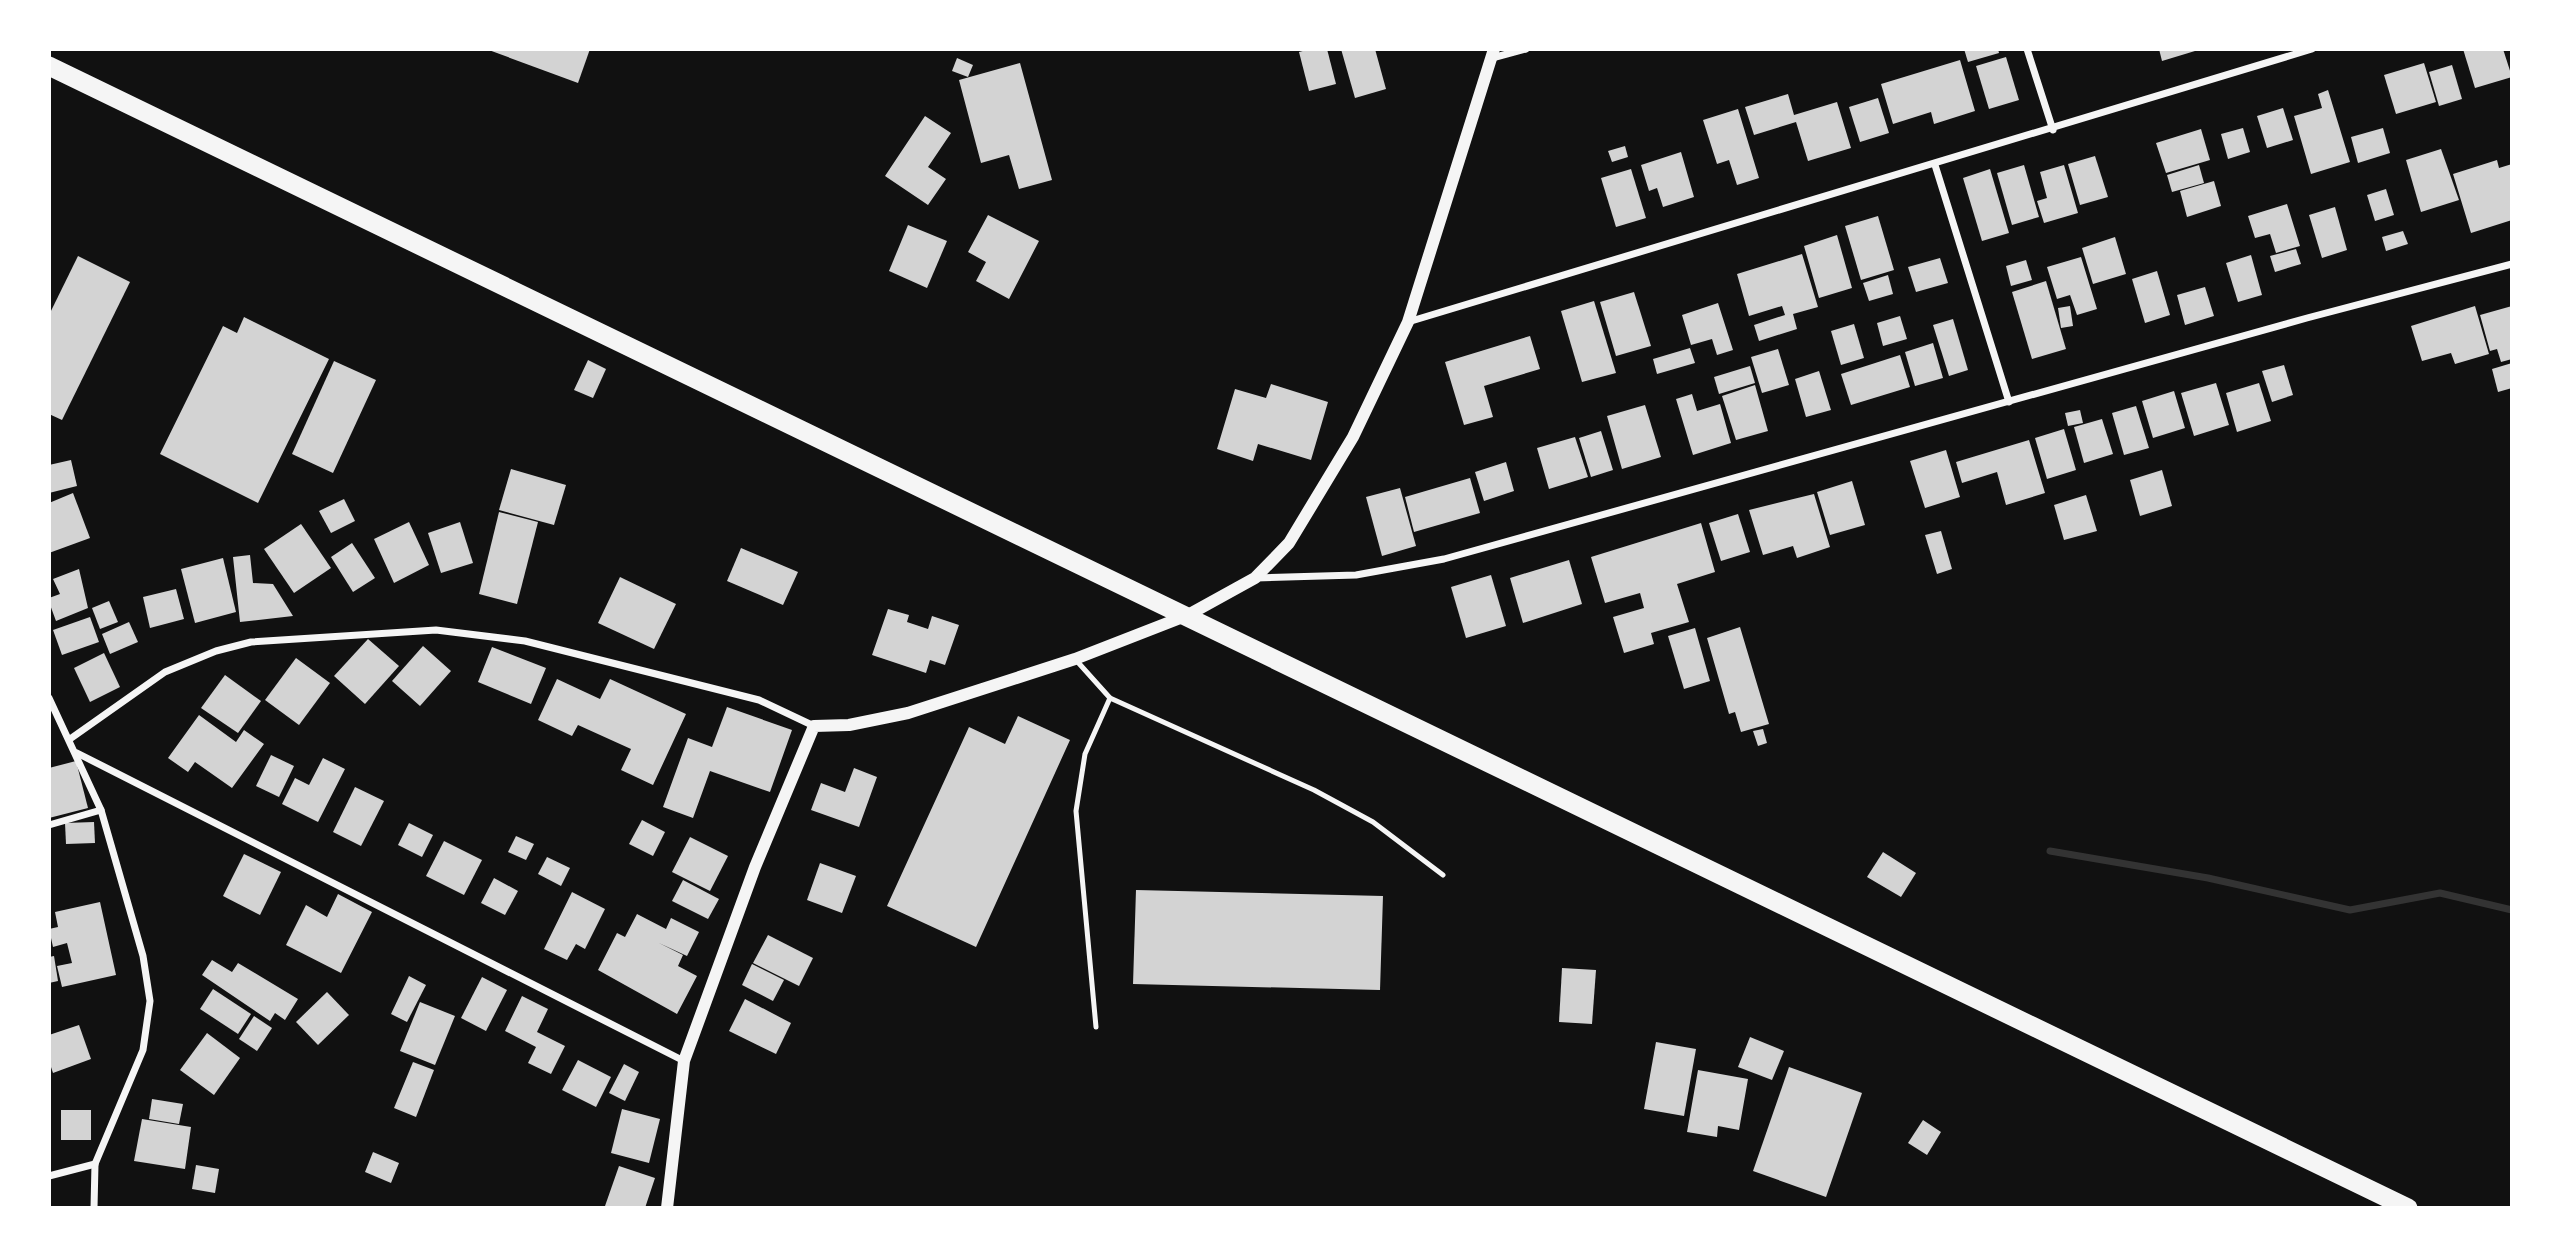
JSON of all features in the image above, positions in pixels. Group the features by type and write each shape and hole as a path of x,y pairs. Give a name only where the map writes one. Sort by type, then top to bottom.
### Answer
{"highway":[{"path":"49,66 1188,615 2408,1208"}],"street":[{"path":"70,739 165,672 216,651 251,642 436,630 525,641 759,700 814,726 849,725 908,713 1075,659 1188,615 1255,578 1289,542 1353,437 1408,322 1493,54 1526,49"},
{"path":"2027,49 2053,130"},
{"path":"1408,322 2053,130 2312,49"},
{"path":"1935,165 2009,402"},
{"path":"1255,578 1356,575 1444,559 2512,264"},
{"path":"49,698 77,753 101,810 143,956 150,1001 143,1050 95,1164 94,1208"},
{"path":"667,1208 684,1061 755,867 814,726"},
{"path":"77,753 684,1061"},
{"path":"49,825 101,810"},
{"path":"49,1176 95,1164"}],"lane":[{"path":"1075,659 1110,698 1314,790 1373,822 1443,875"},
{"path":"1096,1027 1076,811 1085,754 1110,698"}],"building":[{"path":"486,49 590,49 578,83"},
{"path":"1327,49 1336,84 1309,91 1299,52"},
{"path":"1341,49 1375,49 1386,89 1355,98"},
{"path":"1964,49 1998,49 1999,53 1968,62"},
{"path":"2159,49 2195,49 2195,51 2162,61"},
{"path":"2463,49 2503,49 2512,77 2475,88"},
{"path":"2006,57 2019,100 1989,109 1976,66"},
{"path":"957,58 973,65 968,77 952,71"},
{"path":"1960,60 1975,111 1934,124 1931,112 1893,124 1881,84"},
{"path":"1020,63 1052,180 1019,189 1009,155 981,163 959,80"},
{"path":"2424,63 2436,102 2396,114 2384,75"},
{"path":"2452,65 2462,99 2439,106 2429,72"},
{"path":"2328,90 2350,162 2311,174 2294,116 2322,108 2318,94"},
{"path":"1788,94 1794,115 1837,102 1851,148 1808,161 1796,122 1754,135 1745,107"},
{"path":"1878,98 1889,133 1860,142 1849,107"},
{"path":"2283,108 2293,140 2267,148 2257,116"},
{"path":"1738,109 1759,178 1737,185 1729,160 1717,164 1703,120"},
{"path":"925,116 951,133 928,167 946,179 928,205 885,176"},
{"path":"2243,128 2250,152 2228,159 2221,134"},
{"path":"2383,128 2390,153 2358,163 2351,137"},
{"path":"2201,129 2210,160 2166,173 2156,143"},
{"path":"1625,146 1628,157 1612,162 1608,151"},
{"path":"2441,149 2459,200 2421,212 2406,160"},
{"path":"1681,152 1694,197 1663,207 1657,188 1649,191 1641,165"},
{"path":"2095,156 2108,197 2080,205 2068,164"},
{"path":"2497,160 2499,168 2512,164 2512,220 2471,233 2453,174"},
{"path":"2024,165 2039,217 2012,225 1997,173"},
{"path":"2064,165 2078,213 2044,223 2037,201 2047,198 2040,172"},
{"path":"2199,165 2204,183 2172,192 2167,175"},
{"path":"1631,169 1646,218 1616,227 1601,178"},
{"path":"1990,169 2009,233 1982,241 1963,178"},
{"path":"2214,181 2221,206 2187,217 2180,191"},
{"path":"2386,189 2394,215 2375,221 2367,195"},
{"path":"2287,204 2300,246 2276,253 2270,234 2255,238 2248,216"},
{"path":"2335,207 2347,250 2322,258 2309,215"},
{"path":"988,215 1039,241 1009,299 976,281 986,262 968,252"},
{"path":"1878,216 1894,270 1861,280 1845,226"},
{"path":"908,225 947,241 927,288 889,271"},
{"path":"2403,231 2408,244 2386,251 2382,237"},
{"path":"1837,235 1852,288 1819,298 1804,246"},
{"path":"2115,237 2126,274 2093,284 2082,248"},
{"path":"2296,249 2301,264 2275,272 2270,256"},
{"path":"1802,254 1818,307 1793,314 1797,329 1759,341 1754,325 1785,315 1782,306 1749,316 1737,274"},
{"path":"2251,255 2262,295 2238,302 2226,263"},
{"path":"78,256 130,282 62,420 49,414 49,315"},
{"path":"2081,257 2097,309 2077,315 2070,295 2057,299 2047,267"},
{"path":"1940,258 1948,283 1916,292 1908,267"},
{"path":"2026,260 2032,280 2011,286 2006,266"},
{"path":"2157,271 2170,315 2145,323 2132,279"},
{"path":"1888,275 1893,294 1869,301 1863,283"},
{"path":"2046,281 2066,349 2032,359 2012,292"},
{"path":"2205,287 2214,316 2185,325 2177,295"},
{"path":"1634,292 1651,346 1616,356 1600,302"},
{"path":"1594,301 1616,373 1582,382 1561,311"},
{"path":"1718,303 1733,350 1717,355 1712,339 1691,345 1682,315"},
{"path":"2070,306 2073,326 2061,328 2058,308"},
{"path":"2475,306 2489,354 2455,364 2451,353 2422,361 2411,326"},
{"path":"2512,306 2512,359 2501,362 2497,349 2490,351 2480,315"},
{"path":"1900,316 1907,339 1883,346 1877,323"},
{"path":"244,317 329,359 258,503 160,454 223,326 237,333"},
{"path":"1953,319 1968,370 1949,376 1933,325"},
{"path":"1854,324 1864,358 1841,365 1831,331"},
{"path":"1530,336 1540,369 1484,386 1493,417 1464,425 1445,362"},
{"path":"1933,343 1943,378 1915,386 1905,352"},
{"path":"1690,348 1695,363 1657,374 1653,359"},
{"path":"1778,349 1789,385 1762,393 1751,357"},
{"path":"1900,355 1910,387 1851,405 1841,374"},
{"path":"588,360 606,369 593,398 574,390"},
{"path":"334,361 376,380 333,473 292,454"},
{"path":"2512,363 2512,388 2498,392 2492,369"},
{"path":"2284,365 2293,395 2272,402 2262,371"},
{"path":"1750,366 1755,383 1719,394 1714,377"},
{"path":"1819,371 1831,410 1806,417 1795,379"},
{"path":"2216,383 2229,425 2194,436 2181,393"},
{"path":"2259,383 2271,421 2237,432 2226,393"},
{"path":"1271,384 1328,402 1311,460 1258,444 1253,461 1217,449 1235,389 1266,398"},
{"path":"1755,385 1768,431 1736,440 1722,396"},
{"path":"2174,391 2185,428 2153,438 2142,401"},
{"path":"1692,394 1697,411 1720,404 1731,443 1693,455 1676,399"},
{"path":"1645,405 1661,457 1622,469 1607,416"},
{"path":"2136,406 2149,448 2124,455 2112,413"},
{"path":"2080,410 2083,423 2068,426 2065,413"},
{"path":"2102,419 2113,454 2084,463 2074,427"},
{"path":"2064,429 2076,470 2047,479 2035,438"},
{"path":"1601,431 1613,470 1591,477 1579,438"},
{"path":"1575,437 1588,477 1549,489 1537,448"},
{"path":"2029,440 2045,493 2006,505 1997,472 1962,483 1956,462"},
{"path":"1946,450 1960,497 1925,508 1910,461"},
{"path":"71,460 77,486 49,493 49,465"},
{"path":"1506,462 1514,491 1484,501 1475,472"},
{"path":"511,469 566,485 554,525 499,510"},
{"path":"2162,470 2172,506 2140,516 2130,480"},
{"path":"1470,478 1480,513 1414,532 1405,497"},
{"path":"1852,481 1865,525 1830,535 1817,492"},
{"path":"1400,488 1416,546 1382,556 1366,497"},
{"path":"73,493 90,538 49,553 49,503"},
{"path":"1814,494 1830,547 1797,558 1793,546 1763,555 1749,510"},
{"path":"2086,495 2097,531 2064,540 2054,505"},
{"path":"344,499 355,521 331,533 319,511"},
{"path":"499,512 538,522 517,604 479,594"},
{"path":"1738,514 1750,552 1721,561 1709,523"},
{"path":"409,522 429,565 394,583 374,539"},
{"path":"460,522 473,563 441,573 428,533"},
{"path":"1701,523 1715,572 1677,584 1689,622 1651,633 1654,644 1624,653 1613,617 1644,608 1640,593 1605,603 1591,557"},
{"path":"301,524 331,568 294,593 264,549"},
{"path":"1941,531 1952,569 1937,574 1925,535"},
{"path":"352,543 375,578 353,592 331,557"},
{"path":"741,548 798,572 783,605 727,581"},
{"path":"250,555 253,583 273,584 293,616 240,622 233,557"},
{"path":"223,558 236,612 195,623 181,569"},
{"path":"1569,560 1582,604 1523,623 1510,578"},
{"path":"79,569 88,608 56,621 49,598 60,594 53,579"},
{"path":"1491,575 1506,626 1466,638 1451,587"},
{"path":"620,577 676,604 654,649 598,623"},
{"path":"176,589 184,619 150,628 143,597"},
{"path":"109,601 118,622 100,629 92,608"},
{"path":"888,609 909,615 907,622 928,629 932,616 959,625 945,665 930,660 926,673 872,655"},
{"path":"90,617 99,642 62,655 53,630"},
{"path":"129,622 138,642 110,654 102,634"},
{"path":"1740,627 1769,724 1741,732 1735,712 1729,714 1707,638"},
{"path":"1695,628 1710,681 1684,689 1668,636"},
{"path":"368,639 399,666 365,704 334,676"},
{"path":"423,646 451,671 420,706 392,681"},
{"path":"492,647 546,668 531,704 478,682"},
{"path":"104,653 120,687 90,702 74,668"},
{"path":"296,658 330,683 299,725 265,700"},
{"path":"225,675 261,701 238,733 201,708"},
{"path":"557,679 600,699 610,679 686,714 653,785 621,770 631,749 578,725 572,736 538,720"},
{"path":"727,707 792,730 770,792 710,771 693,818 663,807 688,738 712,747"},
{"path":"199,715 236,742 244,730 264,744 232,788 195,762 188,772 168,758"},
{"path":"1018,716 1070,740 976,947 887,906 969,727 1005,744"},
{"path":"1763,729 1767,743 1758,746 1753,731"},
{"path":"271,755 294,766 279,797 256,786"},
{"path":"323,758 345,769 318,822 282,804 295,778 309,785"},
{"path":"76,761 88,808 49,818 49,768"},
{"path":"854,768 877,777 859,827 811,810 821,783 845,792"},
{"path":"355,787 384,801 361,846 333,832"},
{"path":"642,820 665,832 653,856 629,844"},
{"path":"94,822 95,843 66,844 65,823"},
{"path":"409,823 433,835 422,857 398,845"},
{"path":"516,836 534,844 526,860 508,852"},
{"path":"690,837 728,856 710,891 672,872"},
{"path":"444,841 482,860 464,895 426,876"},
{"path":"1883,852 1916,873 1901,897 1867,877"},
{"path":"244,854 281,872 260,915 223,896"},
{"path":"547,857 570,868 561,886 538,874"},
{"path":"820,863 856,876 842,913 807,900"},
{"path":"494,878 518,891 505,915 481,903"},
{"path":"683,880 719,899 708,919 672,901"},
{"path":"1136,890 1383,896 1380,990 1133,984"},
{"path":"572,892 605,909 585,949 576,944 567,960 544,949"},
{"path":"338,894 372,912 341,973 286,945 306,905 327,917"},
{"path":"100,902 116,975 62,987 57,966 72,963 67,943 53,947 49,929 58,927 55,912"},
{"path":"637,914 666,929 671,918 699,932 687,956 659,943 683,955 678,966 697,976 677,1014 598,970 617,933 625,937"},
{"path":"768,935 813,958 799,986 753,963"},
{"path":"54,956 58,981 49,983 49,957"},
{"path":"212,960 232,972 238,963 298,999 285,1020 275,1013 270,1021 202,975"},
{"path":"752,964 784,980 773,1001 742,985"},
{"path":"1562,968 1596,970 1592,1024 1559,1022"},
{"path":"409,976 426,985 407,1022 391,1014"},
{"path":"482,977 507,990 486,1031 461,1018"},
{"path":"213,989 251,1014 238,1034 200,1009"},
{"path":"327,992 349,1015 318,1045 296,1022"},
{"path":"522,996 548,1009 537,1032 565,1046 551,1074 528,1063 536,1047 505,1031"},
{"path":"745,999 791,1023 776,1054 729,1031"},
{"path":"420,1002 455,1016 435,1065 400,1051"},
{"path":"254,1016 272,1028 257,1051 239,1039"},
{"path":"79,1025 91,1059 53,1073 49,1061 49,1035"},
{"path":"207,1033 240,1058 214,1095 180,1070"},
{"path":"1750,1037 1784,1051 1772,1080 1738,1067"},
{"path":"1656,1042 1696,1049 1684,1116 1644,1109"},
{"path":"578,1060 611,1077 596,1107 562,1090"},
{"path":"413,1062 434,1070 416,1117 394,1108"},
{"path":"624,1064 639,1072 625,1101 609,1093"},
{"path":"1789,1067 1862,1093 1826,1197 1753,1171"},
{"path":"1698,1070 1748,1079 1739,1130 1718,1126 1717,1137 1687,1132"},
{"path":"152,1099 183,1104 179,1124 149,1119"},
{"path":"622,1109 660,1119 649,1163 611,1153"},
{"path":"61,1110 91,1110 91,1140 61,1140"},
{"path":"142,1119 191,1127 185,1169 134,1161"},
{"path":"1923,1120 1941,1132 1927,1155 1908,1143"},
{"path":"373,1152 399,1163 391,1183 365,1172"},
{"path":"196,1165 219,1169 215,1193 192,1189"},
{"path":"619,1166 655,1178 645,1208 605,1206"}],"waterway":[{"path":"2050,851 2208,878 2350,910 2440,893 2512,910"}]}
